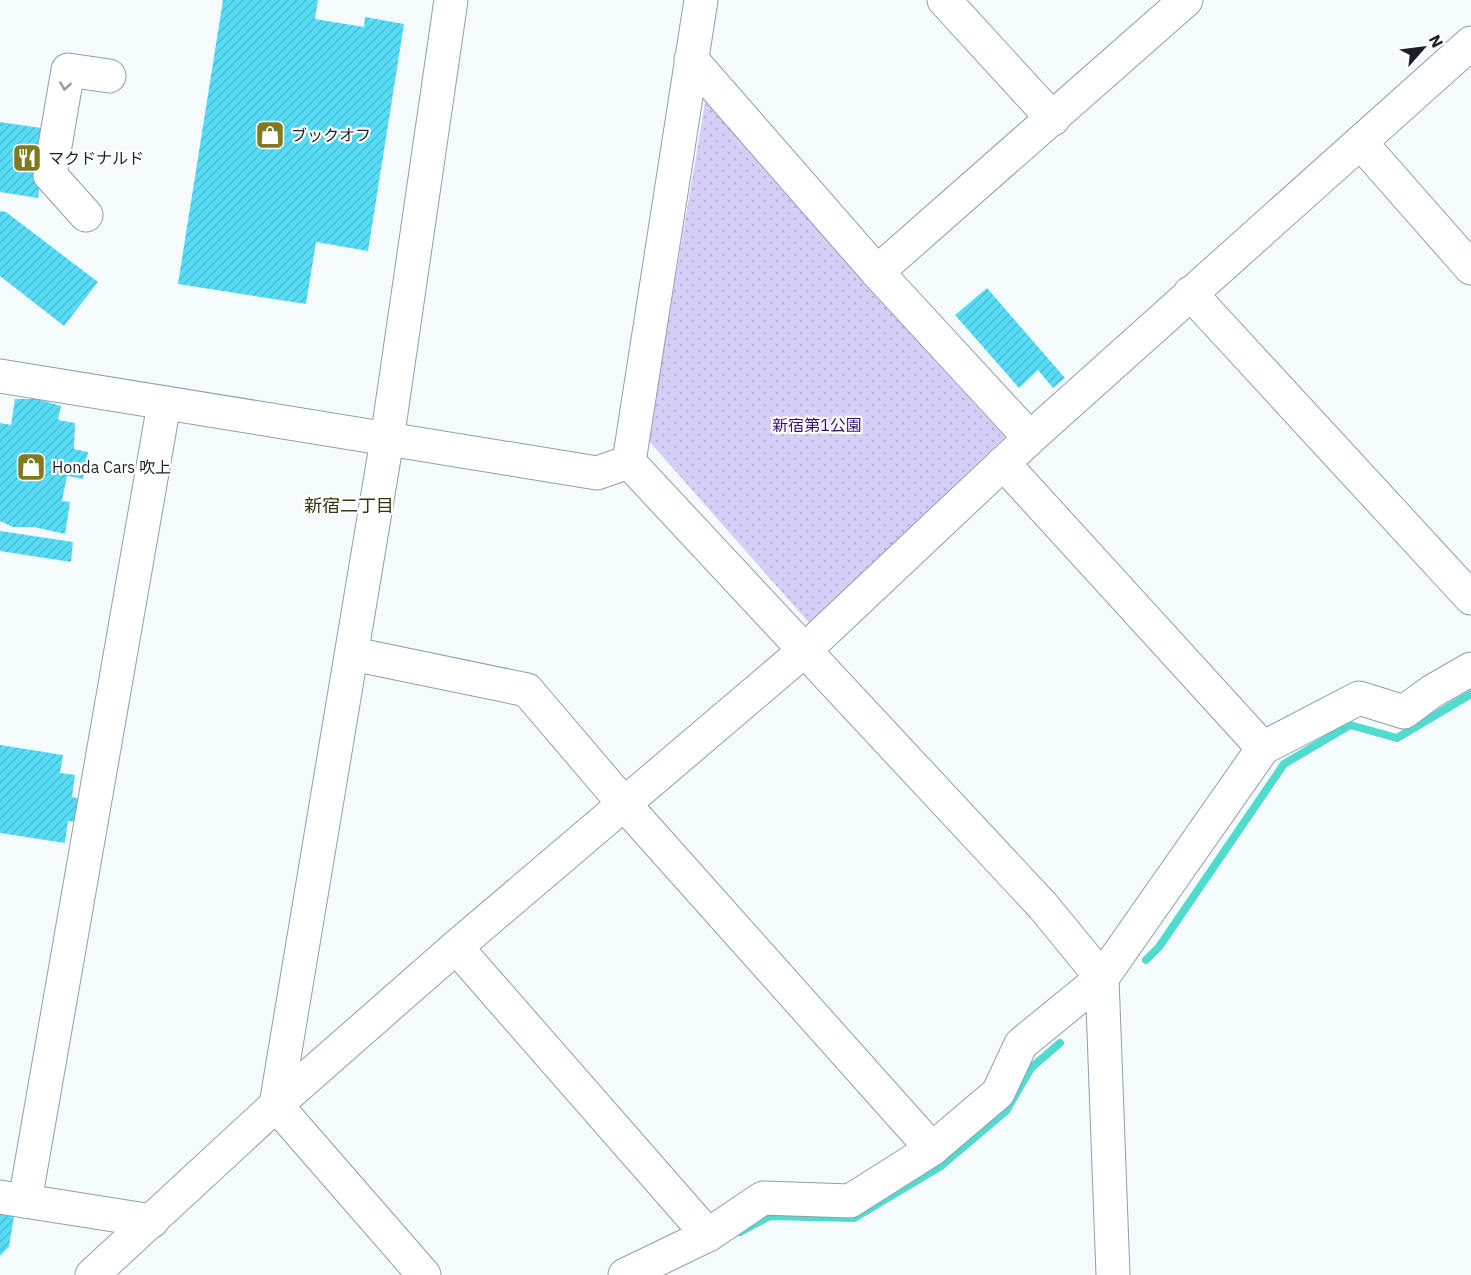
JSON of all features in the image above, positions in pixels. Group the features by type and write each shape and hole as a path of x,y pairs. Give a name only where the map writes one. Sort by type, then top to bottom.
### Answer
{"street":[{"path":"276,1105 387,440 451,0"},
{"path":"629,462 700,0"},
{"path":"944,0 1053,119"},
{"path":"878,272 1186,0"},
{"path":"92,1275 276,1105 456,947 625,806 806,650 1030,438 1471,43"},
{"path":"691,59 878,272 1030,438"},
{"path":"86,215 50,175 68,70 109,76"},
{"path":"1361,143 1471,268"},
{"path":"1190,293 1471,598"},
{"path":"0,376 597,473 629,462"},
{"path":"152,1221 13,1199 165,404"},
{"path":"629,462 1043,906 1102,978 1113,1275"},
{"path":"1003,463 1263,748"},
{"path":"353,654 527,690 625,806 932,1149"},
{"path":"626,1275 708,1235 763,1198 850,1201 932,1149 998,1093 1021,1044 1102,978 1263,748 1359,698 1404,712 1431,692 1471,669"},
{"path":"456,947 708,1235"},
{"path":"276,1105 424,1275"}],"green space":[{"name":"新宿第1公園","path":"706,97 1008,434 810,624 648,440"}],"building":[{"path":"223,0 318,0 315,19 364,27 365,17 404,24 368,251 316,242 306,304 178,284"},
{"path":"0,122 55,130 43,166 38,198 0,192"},
{"path":"0,211 6,212 98,282 64,326 0,276"},
{"path":"987,288 1065,378 1053,388 1038,370 1019,388 955,315"},
{"path":"15,399 37,399 61,406 58,420 75,423 74,449 88,452 83,479 67,476 62,501 70,502 65,534 34,527 13,527 0,521 0,423 11,425"},
{"path":"0,531 73,542 71,562 0,551"},
{"path":"0,745 63,755 60,773 75,775 72,797 80,799 76,822 68,821 65,843 0,833"},
{"path":"0,1214 14,1216 9,1247 0,1256"}],"waterway":[{"path":"1146,960 1159,947 1284,764 1350,725 1397,738 1471,694"},
{"path":"740,1232 770,1216 854,1218 941,1166 1006,1111 1031,1068 1060,1043"}],"place":[{"name":"ブックオフ","path":"270,135"},
{"name":"マクドナルド","path":"27,158"},
{"name":"Honda Cars 吹上","path":"31,467"}],"district":[{"name":"新宿二丁目","path":"349,505"}]}
